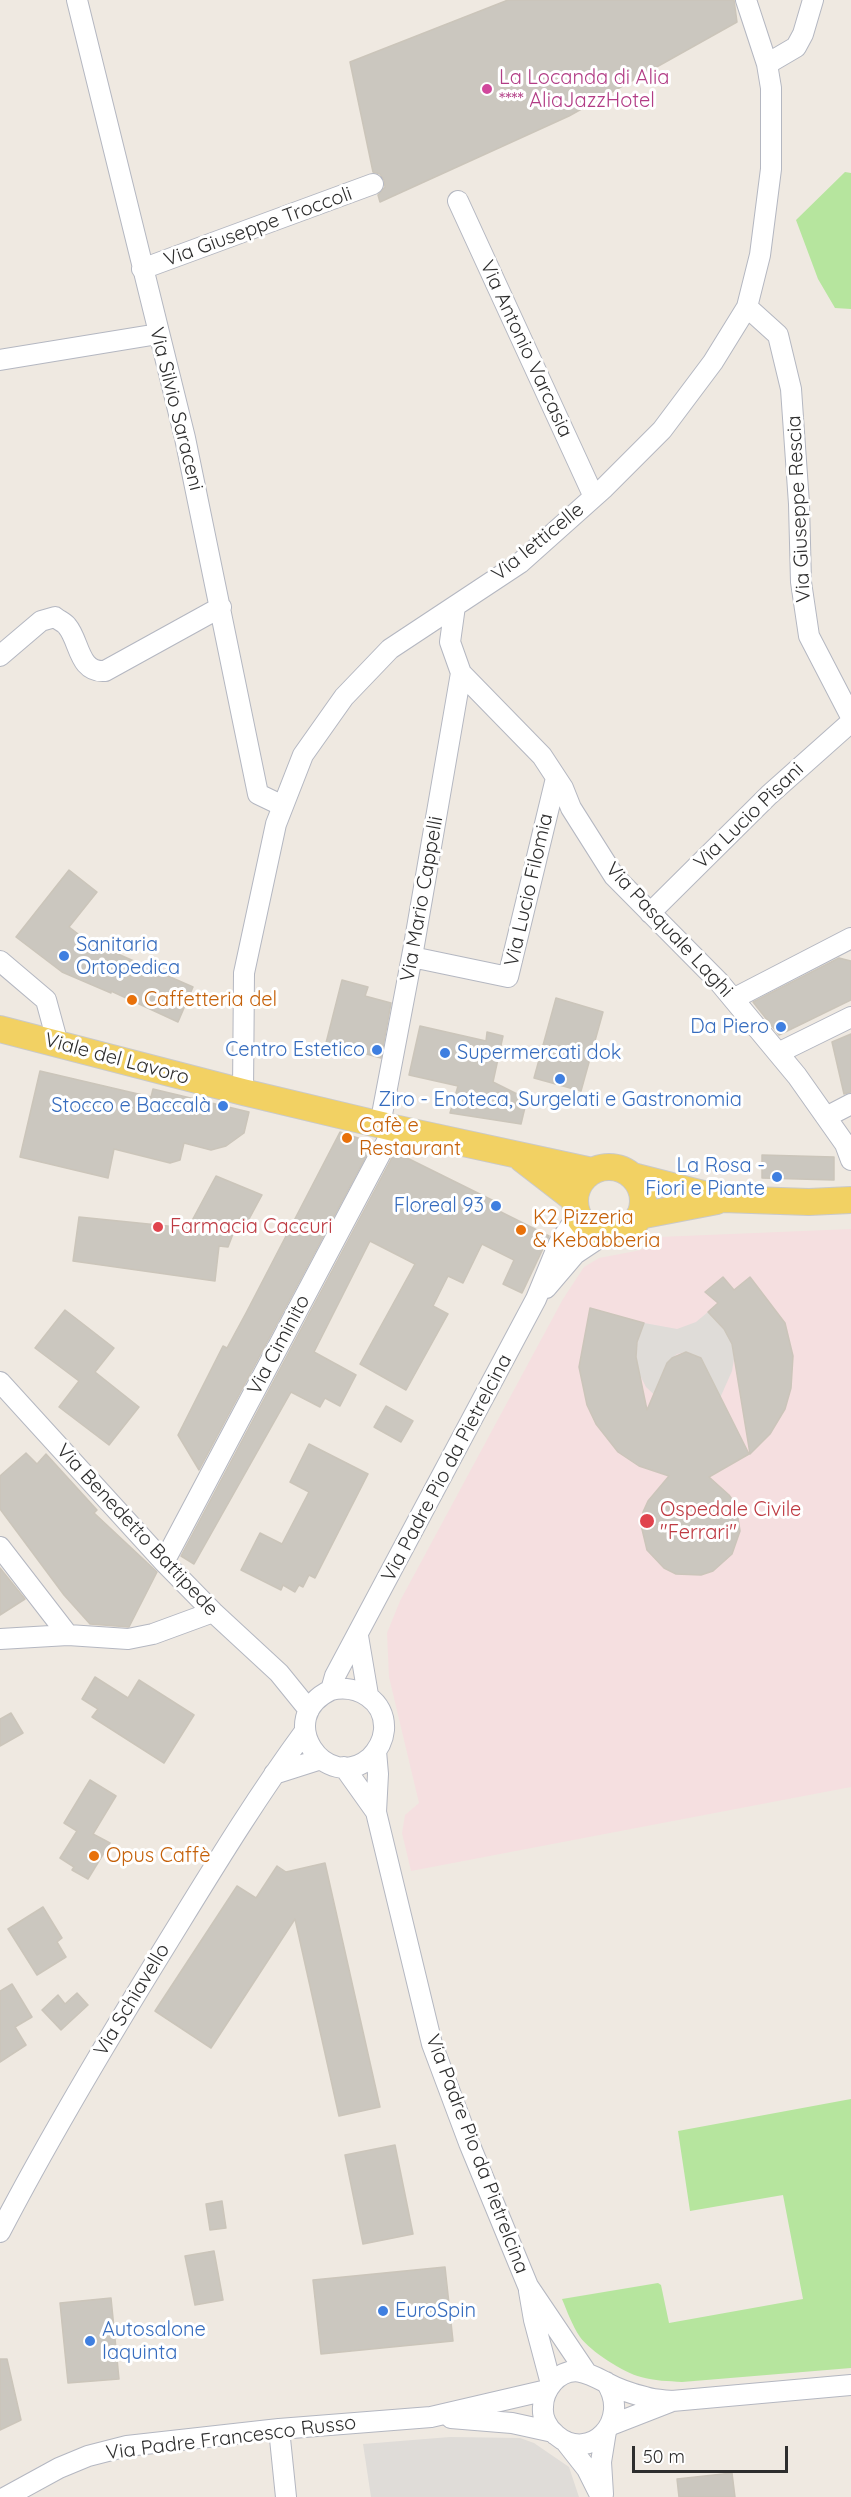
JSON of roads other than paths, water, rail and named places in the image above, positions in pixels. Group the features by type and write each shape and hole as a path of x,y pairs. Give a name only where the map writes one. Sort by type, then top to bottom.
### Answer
{"main road":[{"name":"Viale del Lavoro","path":"0,1029 243,1092 592,1171"},
{"name":"Viale del Lavoro","path":"515,1153 577,1208"},
{"path":"633,1176 639,1185 643,1206 639,1216 625,1231 605,1234 585,1224 577,1208 577,1188 592,1171 602,1167 613,1167 633,1176 723,1199 809,1202 851,1200"},
{"path":"639,1216 723,1199"}],"street":[{"name":"Via Silvio Saraceni","path":"77,0 185,438 258,794 283,806"},
{"name":"Via Ietticelle","path":"243,1092 244,973 276,824 303,755 344,697 390,649 520,562 594,496 662,430 713,362 747,307 760,255 771,169 771,88 767,64 746,0"},
{"path":"767,64 796,47 803,34 813,0"},
{"name":"Via Giuseppe Troccoli","path":"142,269 373,184"},
{"name":"Via Antonio Varcasia","path":"458,201 594,496"},
{"name":"Via Giuseppe Rescia","path":"747,307 778,335 791,389 799,504 801,582 809,636 851,717"},
{"path":"0,360 158,334"},
{"name":"Via Pasquale Laghi","path":"455,606 450,642 461,673 542,756 614,876 719,982 778,1053 826,1117 845,1144 851,1160"},
{"path":"0,656 41,621 55,617 67,626 86,665 96,671 105,671 221,607"},
{"name":"Via Mario Cappelli","path":"387,1126 412,957 461,673"},
{"name":"Via Lucio Pisani","path":"650,913 769,795 851,722"},
{"name":"Via Lucio Filomia","path":"412,957 508,977 556,778"},
{"path":"733,999 851,938"},
{"path":"0,961 46,1000 58,1044"},
{"path":"778,1053 851,1017"},
{"path":"826,1117 851,1104"},
{"name":"Via Ciminito","path":"164,1562 387,1126"},
{"name":"Via Padre Pio da Pietrelcina","path":"327,1692 536,1299 559,1243 577,1208"},
{"name":"Via Padre Pio da Pietrelcina","path":"536,1299 575,1254 605,1234"},
{"name":"Via Benedetto Battipede","path":"0,1382 164,1562 213,1612 279,1672"},
{"path":"0,1547 68,1635"},
{"path":"0,1639 68,1635 128,1639 153,1634 213,1612"},
{"path":"358,1636 368,1695"},
{"path":"279,1672 327,1692 350,1688 368,1695 377,1704 384,1728 382,1740 368,1760 344,1767 321,1759 313,1751 305,1731 309,1710 327,1692"},
{"path":"279,1672 309,1710"},
{"name":"Via Schiavello","path":"0,2232 39,2157 108,2039 274,1774 305,1731"},
{"path":"376,1751 378,1774 376,1812"},
{"path":"274,1774 321,1759"},
{"path":"344,1767 376,1812"},
{"name":"Via Padre Pio da Pietrelcina","path":"376,1812 432,2044 469,2143 528,2286 586,2372"},
{"name":"Via Padre Pio da Pietrelcina","path":"528,2286 549,2387"},
{"path":"602,2497 587,2469 559,2436 543,2412 549,2387 571,2372 586,2372 646,2397 672,2401 851,2385"},
{"path":"602,2497 601,2462 615,2403 614,2395 606,2382"},
{"name":"Via Padre Francesco Russo","path":"431,2417 549,2387"},
{"path":"559,2436 587,2443 609,2428 672,2401"},
{"name":"Via Padre Francesco Russo","path":"14,2492 88,2456 127,2446 279,2429 431,2417 512,2423 559,2436"},
{"path":"279,2429 285,2497"},
{"path":"0,2487 14,2492"}],"place":[{"name":"La Locanda di Alia **** AliaJazzHotel","path":"487,89"},
{"name":"Sanitaria Ortopedica","path":"64,956"},
{"name":"Caffetteria del","path":"132,1000"},
{"name":"Da Piero","path":"781,1027"},
{"name":"Centro Estetico","path":"377,1050"},
{"name":"Supermercati dok","path":"445,1053"},
{"name":"Ziro - Enoteca, Surgelati e Gastronomia","path":"560,1079"},
{"name":"Stocco e Baccalà","path":"223,1106"},
{"name":"Cafè e Restaurant","path":"347,1138"},
{"name":"La Rosa - Fiori e Piante","path":"777,1177"},
{"name":"Floreal 93","path":"496,1206"},
{"name":"Farmacia Caccuri","path":"158,1227"},
{"name":"K2 Pizzeria & Kebabberia","path":"521,1230"},
{"name":"Ospedale Civile \"Ferrari\"","path":"647,1521"},
{"name":"Opus Caffè","path":"94,1856"},
{"name":"EuroSpin","path":"383,2311"},
{"name":"Autosalone Iaquinta","path":"90,2341"}]}
